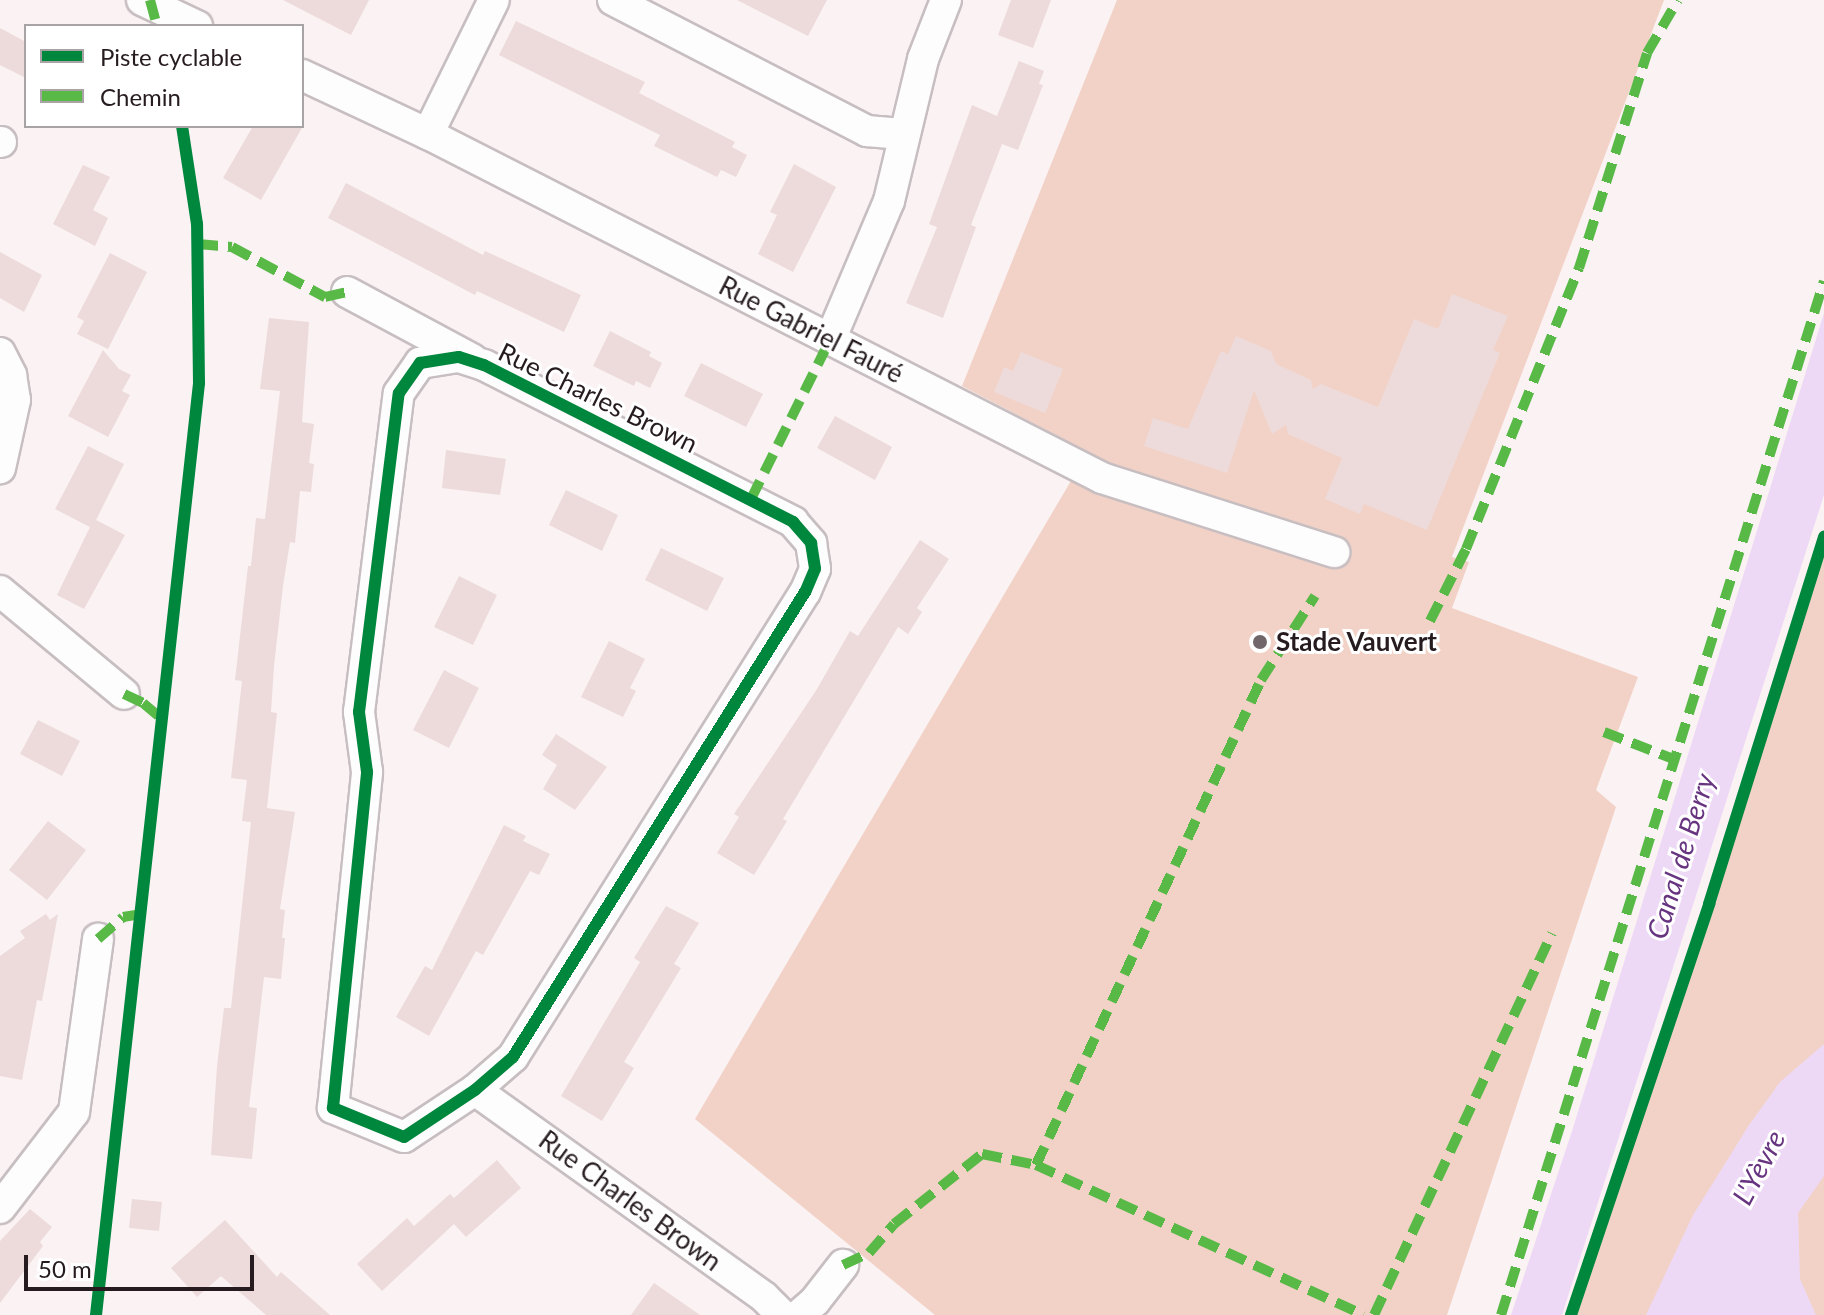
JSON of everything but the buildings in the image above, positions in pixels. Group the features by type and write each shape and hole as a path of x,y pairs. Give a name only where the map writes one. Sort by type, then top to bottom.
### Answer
{"street":[{"path":"142,0 193,24"},
{"path":"428,134 494,0"},
{"path":"613,0 867,131 902,134"},
{"path":"830,340 889,201 902,134 923,59 946,0"},
{"name":"Rue Gabriel Fauré","path":"304,76 428,134 1102,478 1334,552"},
{"name":"Rue Charles Brown","path":"347,292 793,522 811,543 815,569 805,592 513,1057 475,1090 404,1137 333,1108 367,772 359,712 399,393 420,363 459,357 484,365"},
{"path":"0,353 11,375 15,407 0,468"},
{"path":"0,591 124,694"},
{"path":"0,1208 74,1112 98,939"},
{"name":"Rue Charles Brown","path":"475,1090 764,1297 782,1315"},
{"path":"799,1315 815,1301 843,1265"}],"shaded area":[{"name":"Stade Vauvert","path":"1117,0 1664,0 1452,557 1469,562 1452,608 1638,677 1596,790 1616,807 1447,1315 935,1315 695,1119 1088,452 962,386"},
{"path":"1824,537 1824,1315 1571,1315 1709,904"}],"water":[{"name":"Canal de Berry","path":"1824,313 1824,495 1562,1315 1511,1315 1573,1128"},
{"name":"L'Yèvre","path":"1824,1044 1824,1176 1798,1213 1800,1279 1816,1315 1646,1315 1693,1215 1749,1125 1780,1082"}],"marked path":[{"path":"150,0 156,24"},
{"path":"1430,621 1466,549 1579,268 1647,53 1678,0"},
{"path":"198,244 232,247 325,297 347,292"},
{"path":"1501,1315 1824,281"},
{"path":"751,499 830,340"},
{"path":"843,1265 869,1253 894,1224 982,1154 1036,1165 1261,680 1315,596"},
{"path":"124,694 143,703 163,720"},
{"path":"1604,732 1676,760"},
{"path":"98,939 123,917 141,914"},
{"path":"1374,1315 1552,933"},
{"path":"1036,1165 1363,1315"}],"cycle path":[{"path":"96,1315 199,383 197,224 182,128"},
{"path":"459,357 484,365 793,522 811,543 815,569 805,592 513,1057 475,1090 404,1137 333,1108 367,772 359,712 399,393 420,363 459,357"},
{"path":"1571,1315 1709,904 1824,537"}],"place":[{"name":"Stade Vauvert","path":"1260,642"}]}
